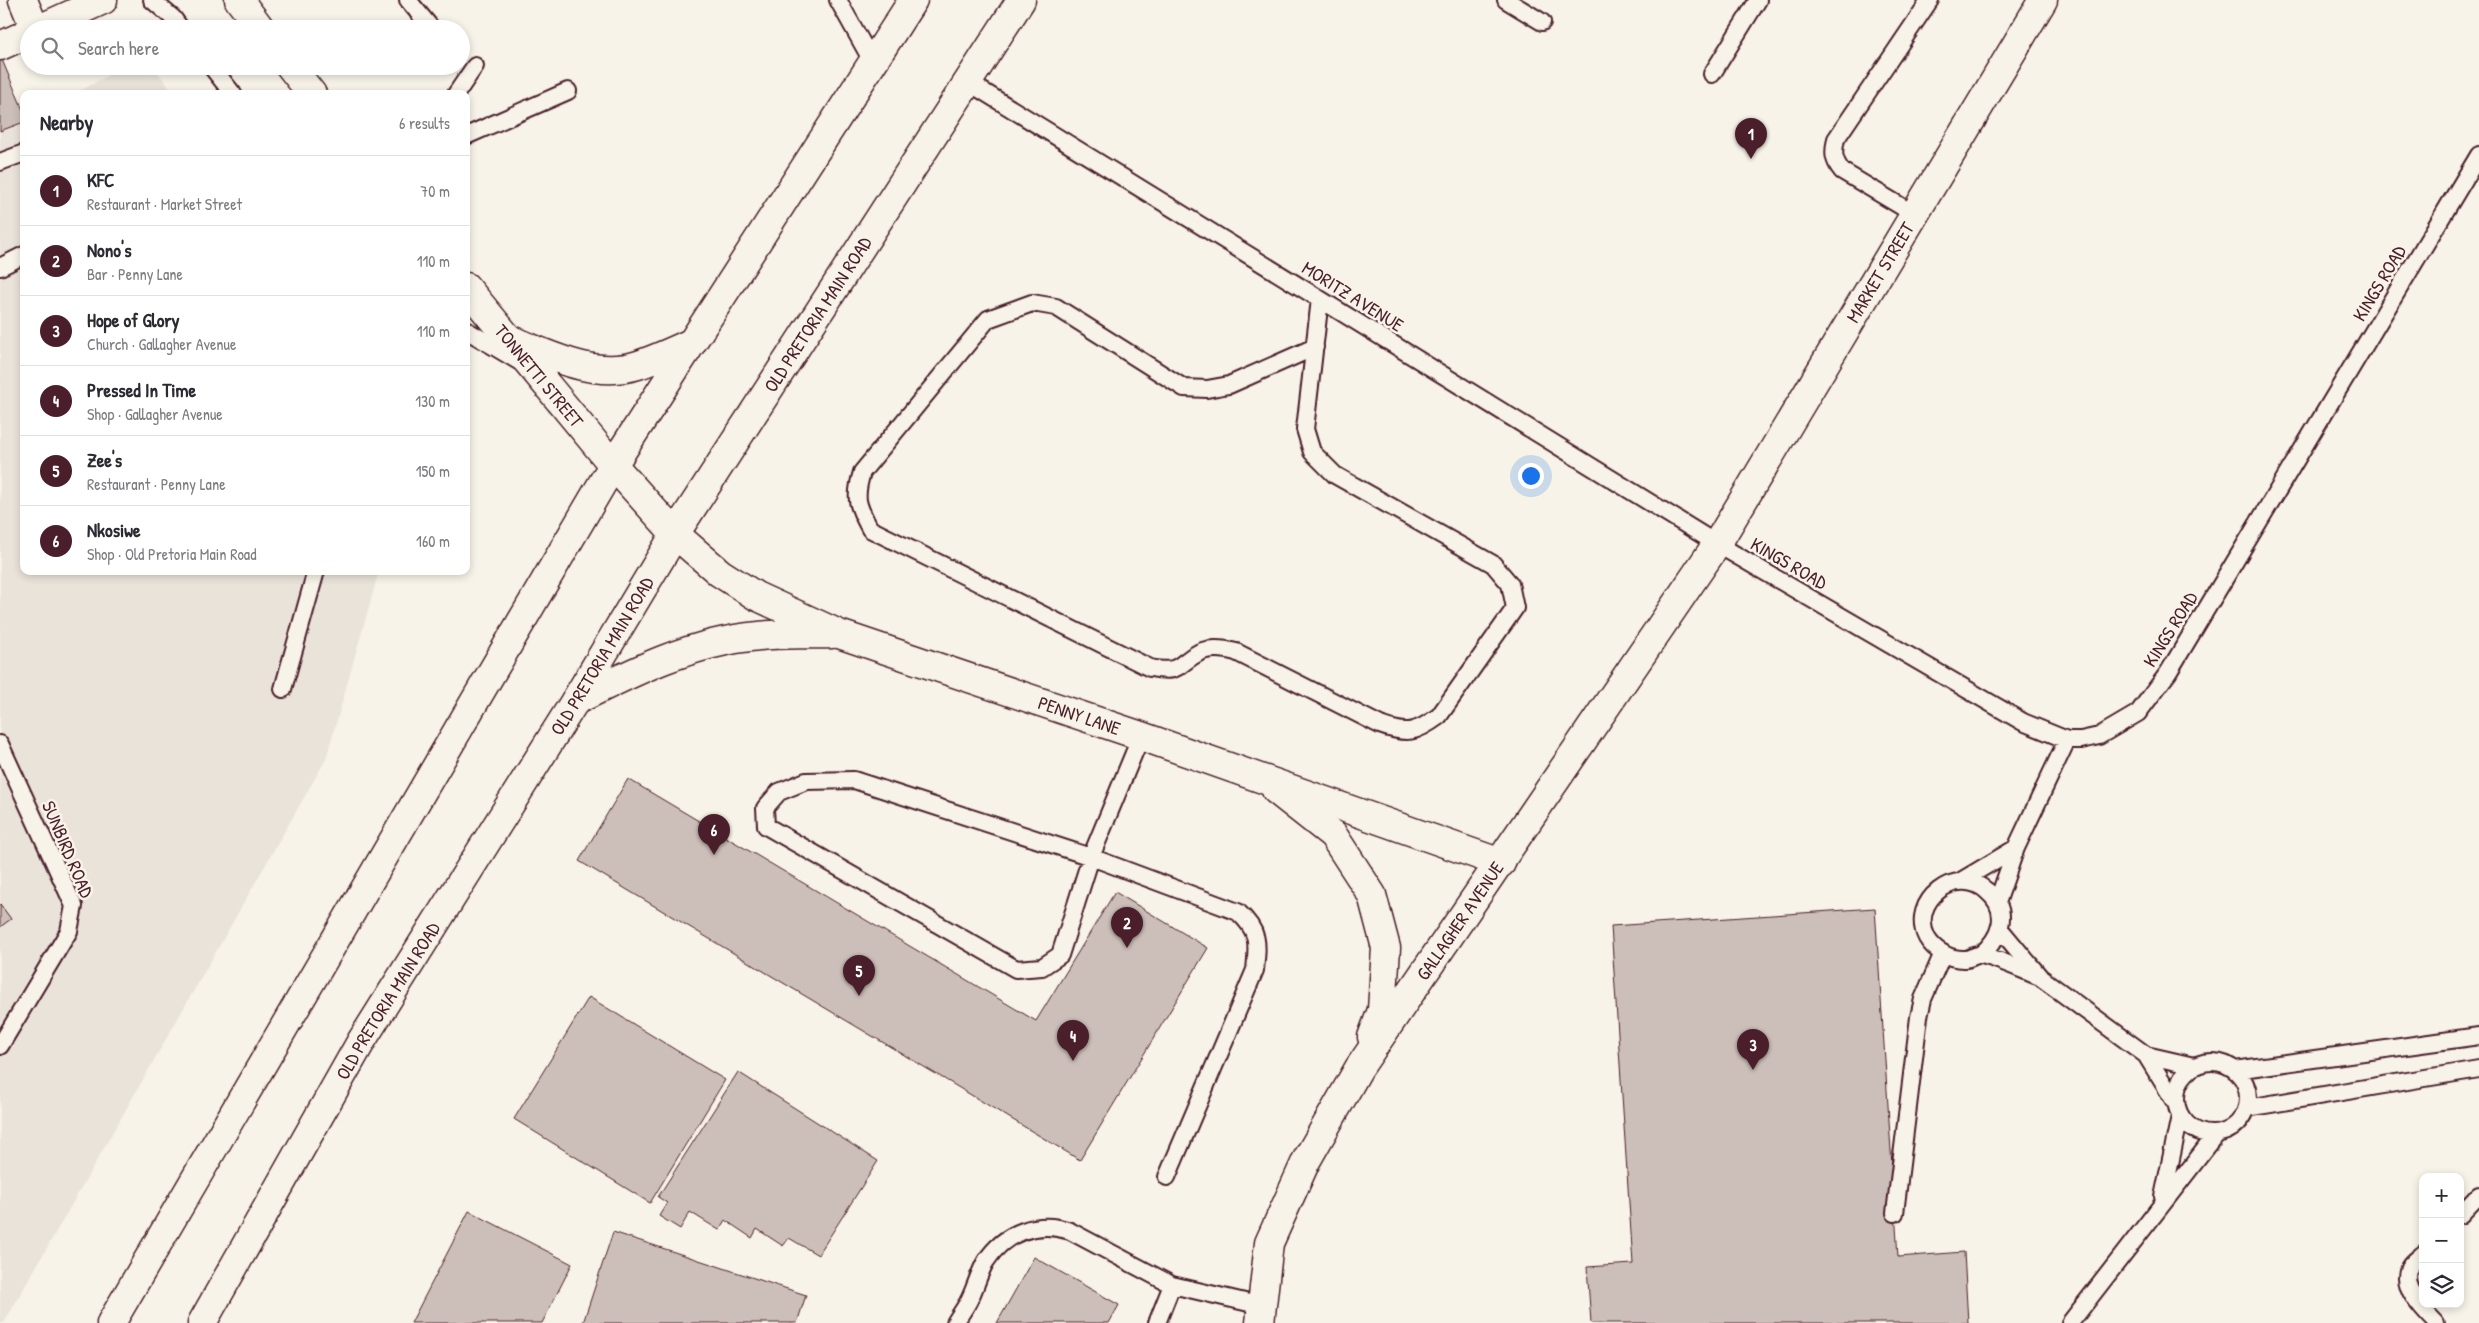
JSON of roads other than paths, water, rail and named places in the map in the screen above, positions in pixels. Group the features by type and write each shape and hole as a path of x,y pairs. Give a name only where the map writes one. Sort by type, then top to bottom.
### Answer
{"main road":[{"path":"23,0 33,20"},
{"path":"57,20 103,0"},
{"path":"238,0 254,20"},
{"path":"111,1323 613,466 913,0"},
{"name":"OLD PRETORIA MAIN ROAD","path":"202,1323 362,1040 575,701 675,534 1021,0"},
{"name":"MARKET STREET","path":"1717,544 2042,0"},
{"path":"0,46 20,37"},
{"path":"297,75 309,90"},
{"name":"TONNETTI STREET","path":"470,292 613,466 675,534"},
{"path":"509,339 569,363 603,370 636,366 691,344"},
{"name":"PENNY LANE","path":"675,534 720,574 756,596 839,634 1260,777 1501,863"},
{"name":"GALLAGHER AVENUE","path":"1261,1314 1269,1243 1306,1161 1360,1068 1717,544"},
{"path":"575,701 643,666 692,649 758,636 839,634"},
{"path":"1260,777 1333,835 1372,895 1386,948 1382,1010 1360,1068"}],"lane":[{"path":"152,0 175,20"},
{"path":"408,0 425,20"},
{"path":"838,0 872,61"},
{"path":"1506,0 1542,22"},
{"path":"1712,74 1758,0"},
{"path":"1914,214 1842,171 1836,164 1833,152 1836,139 1930,0"},
{"path":"218,75 230,90"},
{"path":"458,90 465,75"},
{"name":"MORITZ AVENUE","path":"968,82 1717,544"},
{"path":"470,134 568,91"},
{"path":"0,162 20,154"},
{"name":"KINGS ROAD","path":"1717,544 2023,722 2067,740 2081,740 2098,736 2138,713 2168,673 2479,155"},
{"path":"0,267 20,257"},
{"path":"1315,347 1228,385 1207,389 1184,388 1056,307 1032,303 1009,311 988,319 862,472 856,492 860,512 870,529 1150,668 1168,671 1186,664 1201,652 1219,648 1236,652 1380,725 1400,732 1423,728 1439,716 1515,608 1510,584 1493,564 1335,475 1312,452 1306,429 1315,347 1320,299"},
{"path":"470,332 536,373"},
{"path":"283,689 315,575"},
{"path":"1141,736 1091,857 1060,955 1042,967 1016,969 766,826 765,808 779,792 806,781 854,780 1091,857 1238,912 1252,924 1258,944 1255,970 1167,1176"},
{"path":"1997,903 2016,848 2067,740"},
{"name":"SUNBIRD ROAD","path":"0,744 74,906 69,931 0,1046"},
{"path":"1959,882 1974,883 1987,891 1997,903 2001,917 2000,929 1992,945 1980,955 1965,959 1950,957 1944,954 1937,950 1927,938 1923,923 1924,908 1932,895 1944,886 1959,882 2016,848"},
{"path":"2000,929 2040,977 2146,1055 2194,1066 2208,1062 2221,1063 2235,1070 2244,1081 2248,1094 2247,1108 2240,1121 2230,1130 2216,1135 2201,1133 2189,1127 2146,1055"},
{"path":"1895,1213 1919,1017 1923,999 1944,954"},
{"path":"1980,955 2040,977"},
{"path":"2235,1070 2479,1036"},
{"path":"2162,1202 2177,1109 2176,1088 2180,1080 2194,1066"},
{"path":"2247,1108 2479,1069"},
{"path":"2070,1323 2162,1202 2216,1135"},
{"path":"2464,1211 2479,1195"},
{"path":"955,1323 970,1298 986,1261 1003,1241 1024,1229 1056,1226 1070,1231 1172,1284 1261,1314"},
{"path":"2419,1258 2409,1269 2408,1282 2418,1305 2436,1323"},
{"path":"1157,1323 1172,1284"}],"place":[{"name":"KFC","path":"1751,159"},
{"name":"Nkosiwe","path":"714,855"},
{"name":"Nono's","path":"1127,948"},
{"name":"Zee's","path":"859,996"},
{"name":"Pressed In Time","path":"1073,1061"},
{"name":"Hope of Glory","path":"1753,1070"}]}
